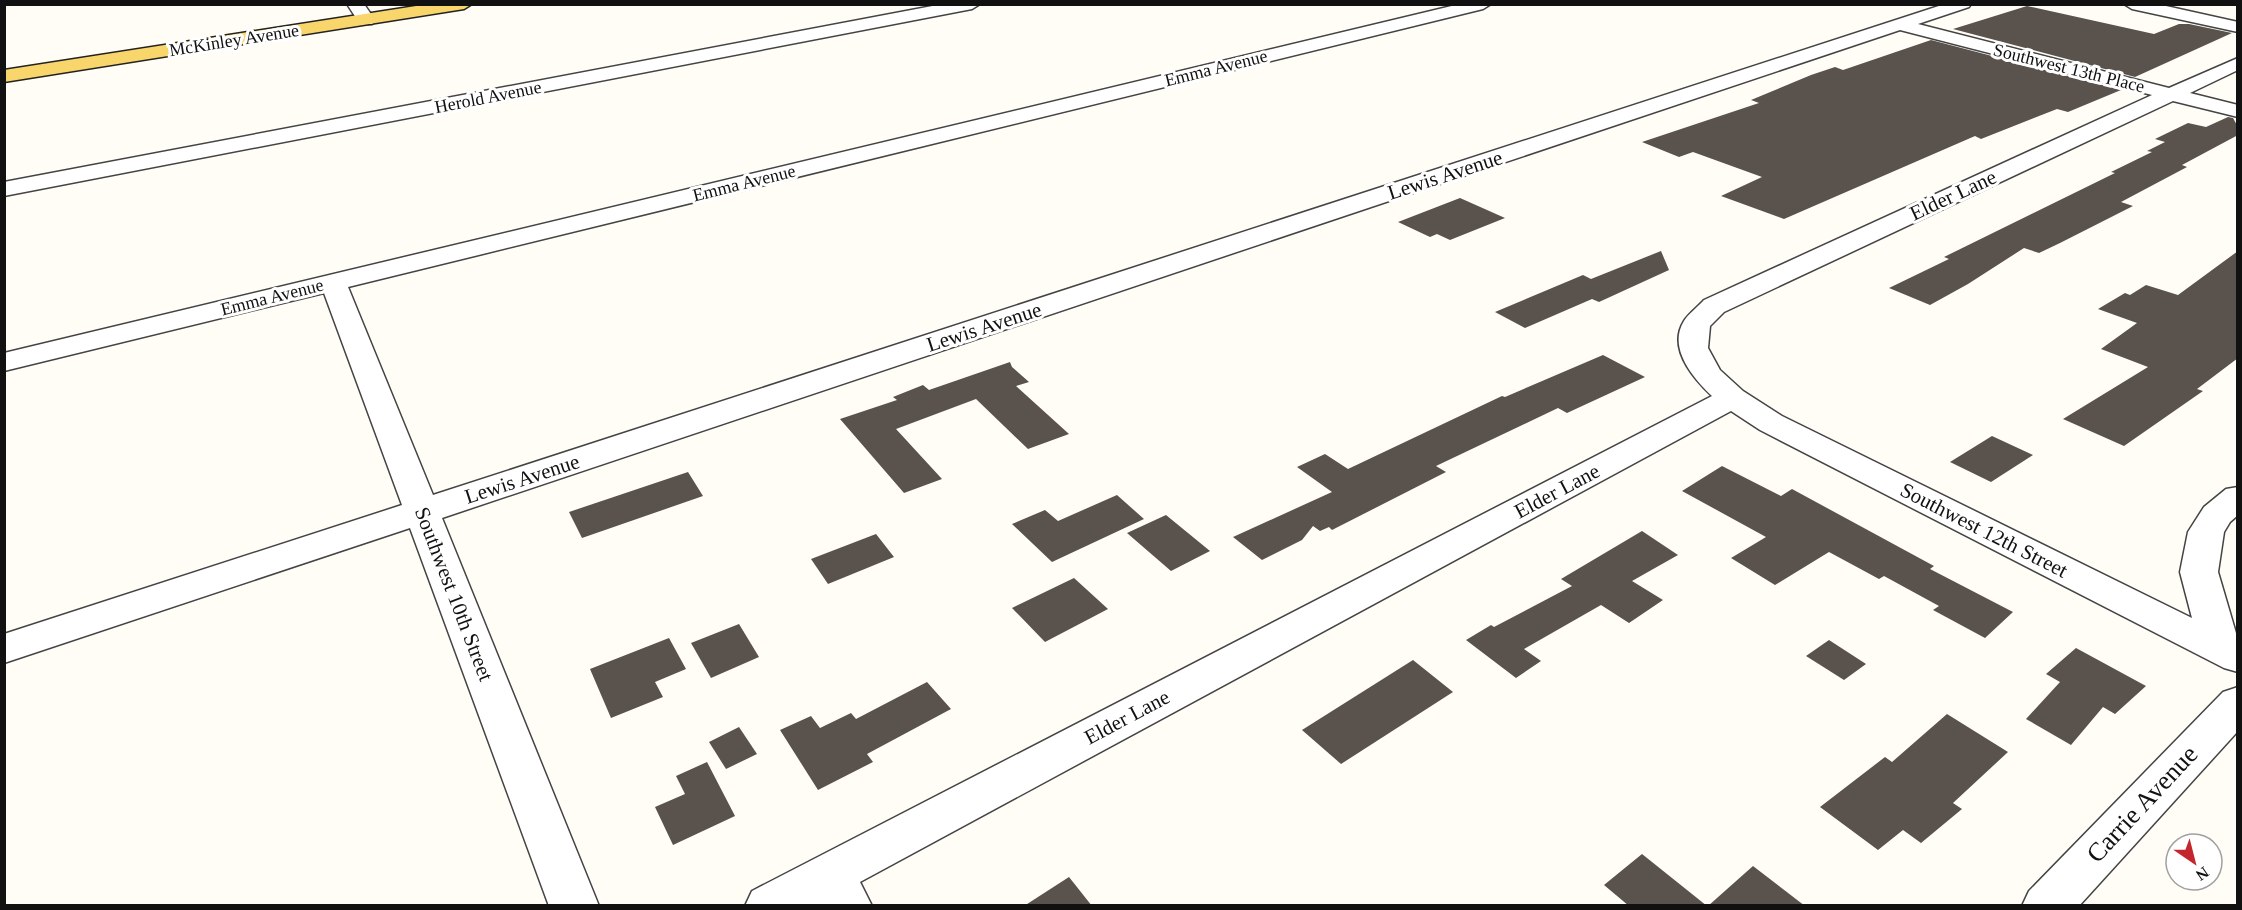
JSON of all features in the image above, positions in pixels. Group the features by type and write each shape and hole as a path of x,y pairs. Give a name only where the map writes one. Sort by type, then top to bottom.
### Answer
{"main road":[{"name":"McKinley Avenue","path":"4,76 464,4"}],"street":[{"path":"355,4 366,20"},
{"name":"Herold Avenue","path":"4,189 972,4"},
{"name":"Emma Avenue","path":"4,362 1483,4"},
{"name":"Lewis Avenue","path":"4,649 1963,4"},
{"path":"2132,4 2238,27"},
{"name":"Southwest 13th Place","path":"1900,25 2238,111"},
{"name":"Elder Lane","path":"770,906 839,890 1732,398 1707,375 1693,348 1696,324 1714,306 2238,63"},
{"name":"Southwest 10th Street","path":"333,282 574,906"},
{"name":"Southwest 12th Street","path":"1732,398 1771,423 2229,654"},
{"path":"2229,654 2199,572 2206,532 2216,515 2238,497"},
{"name":"Carrie Avenue","path":"2047,906 2238,703"}],"building":[{"path":"2027,6 2154,34 2179,24 2232,33 2135,77 1953,29"},
{"path":"1931,40 2121,90 2068,112 2057,109 1981,139 1975,136 1784,219 1721,196 1762,177 1693,152 1679,157 1642,142 1759,103 1751,100 1811,75 1835,67 1843,70"},
{"path":"2228,117 2233,118 2238,127 2238,135 2182,165 2187,167 2121,202 2133,206 2060,243 2039,253 2024,248 1930,305 1889,288 1949,259 1944,257 2115,173 2111,172 2152,152 2147,151 2165,142 2155,139 2188,123 2206,127"},
{"path":"1460,198 1505,218 1450,240 1437,234 1430,237 1398,222"},
{"path":"1661,251 1669,270 1599,302 1592,299 1525,328 1495,312 1583,275 1591,279"},
{"path":"2238,251 2238,358 2197,389 2203,391 2124,446 2063,419 2148,367 2101,349 2137,323 2098,309 2125,293 2130,295 2146,285 2178,295"},
{"path":"1603,355 1645,377 1567,413 1558,408 1436,466 1446,472 1332,530 1329,527 1320,531 1313,526 1302,540 1262,560 1233,537 1332,492 1297,467 1325,454 1348,469 1502,396 1505,397"},
{"path":"1010,362 1012,367 1029,382 1016,386 1069,434 1028,449 976,399 896,429 942,479 904,493 840,419 897,400 893,397 923,385 929,390"},
{"path":"1992,436 2033,455 1991,482 1950,462"},
{"path":"1722,466 1781,496 1792,489 1934,566 1930,569 2013,612 1985,638 1933,610 1939,606 1884,576 1879,579 1829,552 1775,585 1731,558 1766,537 1682,491"},
{"path":"688,472 703,496 582,538 569,512"},
{"path":"1117,495 1144,519 1052,562 1012,524 1045,510 1058,521"},
{"path":"1166,515 1210,551 1171,571 1127,533"},
{"path":"1642,531 1678,555 1632,581 1663,600 1629,623 1601,605 1524,649 1541,661 1516,678 1466,640 1491,625 1494,627 1572,586 1561,579"},
{"path":"876,534 894,557 828,584 811,559"},
{"path":"1074,578 1108,609 1045,642 1012,608"},
{"path":"739,624 759,657 711,678 691,643"},
{"path":"669,638 686,669 655,682 663,697 611,718 590,669"},
{"path":"1829,640 1866,664 1844,680 1806,656"},
{"path":"2076,648 2146,686 2115,714 2103,707 2071,745 2026,719 2060,682 2046,674"},
{"path":"1413,660 1453,692 1341,764 1302,730"},
{"path":"927,682 951,709 867,754 873,762 818,790 780,730 811,716 820,728 851,713 856,719"},
{"path":"1947,714 2008,752 1953,803 1962,809 1921,843 1903,830 1878,850 1820,807 1885,757 1892,762"},
{"path":"739,727 757,754 726,769 709,742"},
{"path":"707,762 735,816 673,845 655,807 685,794 676,776"},
{"path":"1642,854 1707,906 1629,906 1604,885"},
{"path":"1753,866 1805,906 1708,906"},
{"path":"1069,877 1092,906 1024,906"}]}
